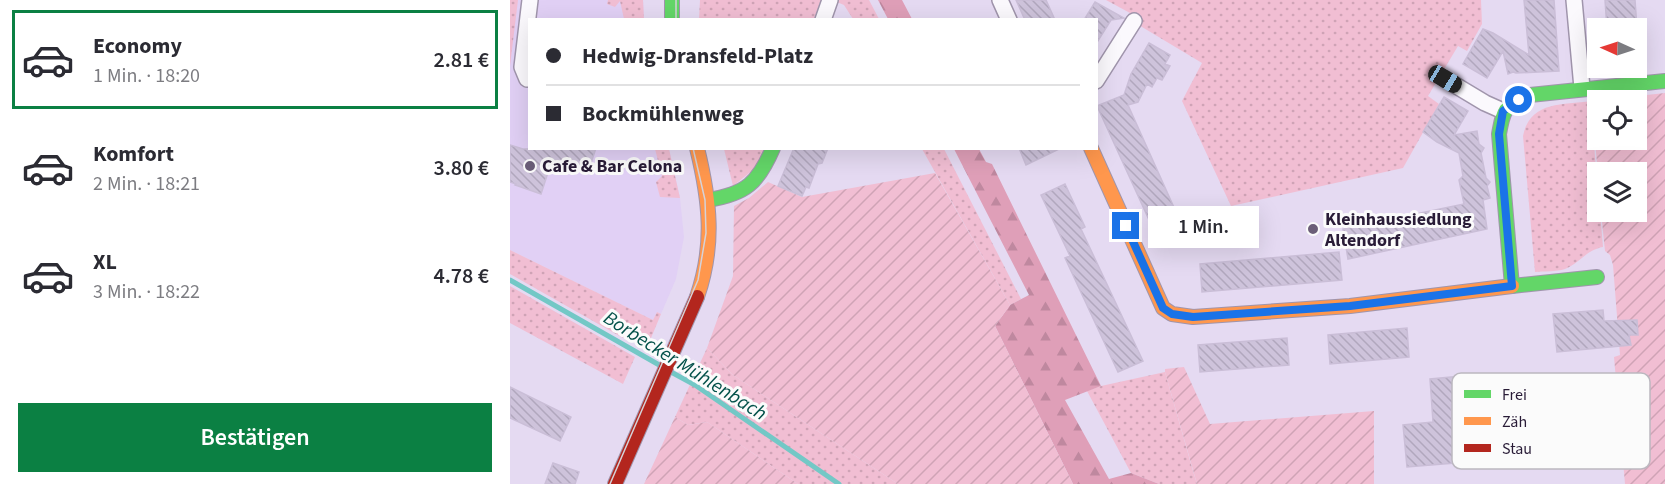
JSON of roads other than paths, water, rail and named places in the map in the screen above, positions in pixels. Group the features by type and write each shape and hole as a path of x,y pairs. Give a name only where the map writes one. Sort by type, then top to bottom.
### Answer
{"street":[{"path":"527,79 522,67 530,0"},
{"path":"672,0 672,18"},
{"path":"824,18 830,0"},
{"path":"1000,0 1008,18"},
{"path":"1574,0 1582,88"},
{"path":"1098,78 1134,21"},
{"path":"1445,79 1503,111"},
{"path":"1512,286 1499,134 1503,111 1530,95 1665,81"},
{"path":"615,484 678,344 705,268 710,231 708,200 698,150"},
{"path":"708,200 740,194 754,184 766,167 772,150"},
{"path":"1092,150 1163,308 1172,314 1193,317 1350,306 1597,277"}],"waterway":[{"name":"Borbecker Mühlenbach","path":"510,280 661,366"},
{"name":"Borbecker Mühlenbach","path":"671,372 695,385 839,484"}],"tram line":[{"path":"676,0 676,18"},
{"path":"610,484 698,280 706,233 705,200 693,150"}],"place":[{"name":"Cafe & Bar Celona","path":"530,166"},
{"name":"Kleinhaussiedlung Altendorf","path":"1313,229"}]}
